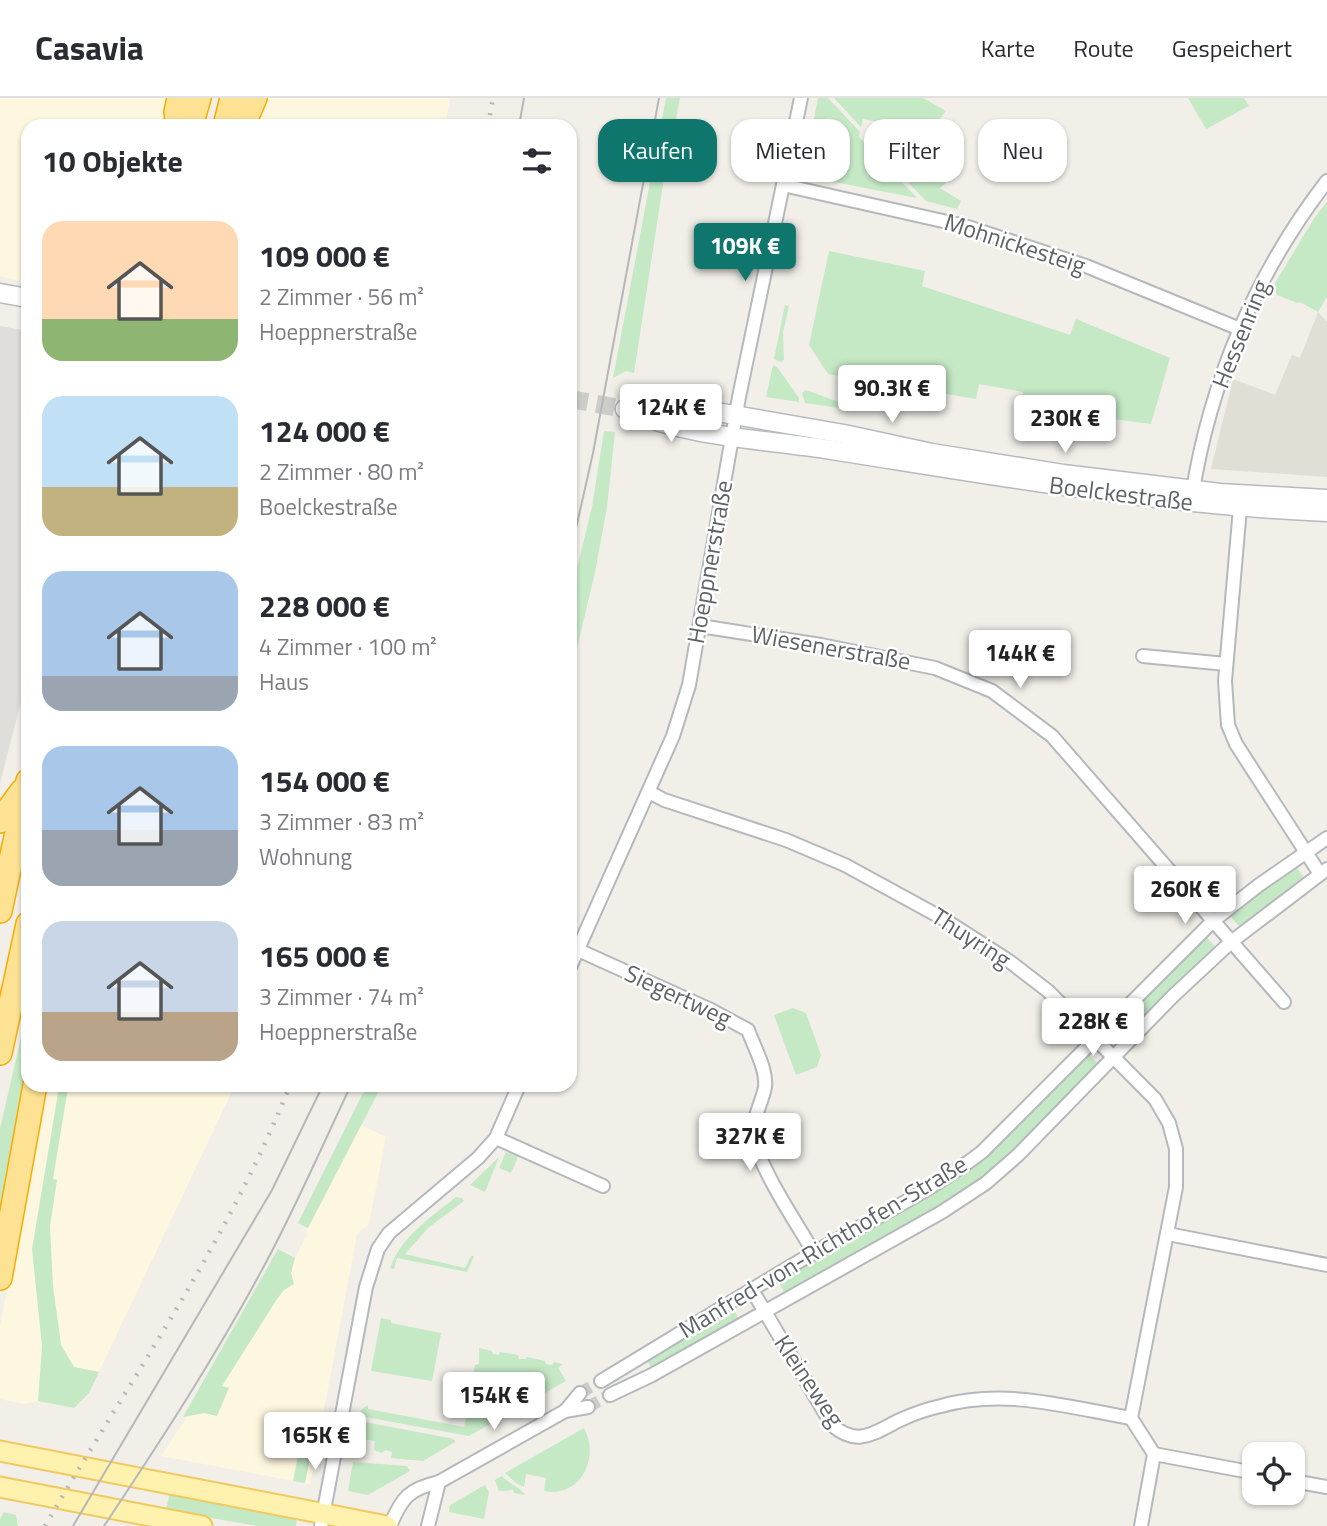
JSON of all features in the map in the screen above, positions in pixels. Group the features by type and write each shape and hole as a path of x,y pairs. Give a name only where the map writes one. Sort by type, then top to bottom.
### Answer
{"highway":[{"path":"177,119 179,98"},
{"path":"193,119 199,98"},
{"path":"227,119 232,98"},
{"path":"246,119 255,98"},
{"path":"0,821 21,792"},
{"path":"0,911 21,814"},
{"path":"0,1053 21,956"},
{"path":"0,1278 34,1092"}],"main road":[{"path":"0,293 21,297"},
{"name":"Boelckestraße","path":"1327,499 1192,497 1053,486 732,436 653,421 625,409 659,402 844,434 944,455 1192,497 1240,508 1327,512"},
{"path":"0,1451 322,1519 389,1526"},
{"path":"0,1487 202,1526"}],"street":[{"name":"Hoeppnerstraße","path":"578,950 673,736 685,698 700,626 735,415 801,98"},
{"name":"Hessenring","path":"1192,497 1213,402 1240,329 1270,265 1327,181"},
{"name":"Mohnickesteig","path":"783,185 965,226 1086,266 1240,329"},
{"path":"1240,508 1225,681 1228,724 1236,744 1306,852 1323,871"},
{"name":"Wiesenerstraße","path":"700,626 935,667 992,691 1052,736 1284,1002"},
{"path":"1143,656 1226,664"},
{"name":"Thuyring","path":"649,792 664,800 786,840 845,865 943,918 1048,991 1155,1099 1172,1132 1178,1166 1168,1234 1131,1419"},
{"name":"Manfred-von-Richthofen-Straße","path":"601,1381 814,1253 946,1178 982,1152 1213,921 1327,838"},
{"name":"Manfred-von-Richthofen-Straße","path":"610,1395 942,1212 986,1183 1018,1155 1114,1056 1231,942 1323,871"},
{"name":"Siegertweg","path":"578,950 711,1010 748,1030 765,1076 756,1111 754,1135 760,1156 814,1253"},
{"path":"322,1519 366,1287 378,1249 400,1222 478,1158 496,1138 516,1092"},
{"path":"496,1138 603,1186"},
{"path":"1168,1234 1327,1265"},
{"name":"Kleineweg","path":"752,1290 832,1425 841,1433 868,1436 917,1412 992,1397 1023,1398 1131,1419"},
{"path":"623,1367 632,1384"},
{"path":"565,1411 580,1393"},
{"path":"389,1526 401,1503 418,1487 439,1482 565,1411 588,1407"},
{"path":"1131,1419 1154,1454 1141,1526"},
{"path":"1154,1454 1242,1471"},
{"path":"428,1526 439,1482"},
{"path":"1305,1483 1327,1487"}],"shaded area":[{"path":"0,98 172,98 167,119 21,119 21,281 0,276"},
{"path":"267,98 450,98 446,119 260,119"},
{"path":"1318,312 1327,322 1327,477 1211,469 1233,379 1275,395 1292,355 1300,358"},
{"path":"0,326 21,330 21,702 0,783"},
{"path":"44,1092 232,1092 89,1393 74,1408 38,1401 24,1404 0,1399 0,1325 25,1205"},
{"path":"361,1125 386,1137 369,1224 357,1234 310,1484 161,1456 187,1417 204,1413 293,1257 295,1258"}],"green space":[{"path":"666,98 680,98 676,119 662,119"},
{"path":"818,98 828,98 848,119 814,119"},
{"path":"834,98 923,98 946,111 940,119 863,119 861,127"},
{"path":"1188,98 1244,98 1249,106 1206,129"},
{"path":"850,121 860,132 859,137 864,142 864,182 902,182 917,198 834,182 850,182"},
{"path":"650,182 664,182 634,373 626,371 613,378"},
{"path":"908,182 945,182 940,188 961,201 957,209 926,201"},
{"path":"1327,202 1327,297 1318,312 1300,302 1277,295 1272,288"},
{"path":"829,251 925,271 922,286 1070,335 1076,319 1170,358 1151,424 1022,407 1023,392 979,384 976,399 828,374 809,345"},
{"path":"785,305 789,306 783,333 784,360 781,362 774,359"},
{"path":"773,365 799,398 799,402 766,397"},
{"path":"806,390 853,407 853,410 805,403 802,393"},
{"path":"604,431 615,432 607,507 577,648 577,568 592,507"},
{"path":"1295,865 1304,878 1240,927 1230,916"},
{"path":"1206,937 1216,947 1121,1040 1112,1030"},
{"path":"793,1008 806,1013 821,1055 817,1067 796,1075 774,1015"},
{"path":"21,1038 21,1092 26,1092 0,1244 0,1129"},
{"path":"1088,1054 1098,1064 1026,1138 980,1179 785,1294 778,1281 922,1198 988,1153"},
{"path":"58,1092 67,1092 53,1179 57,1180 50,1226 53,1286 61,1345 74,1367 99,1372 89,1393 74,1408 38,1401 42,1346 32,1249"},
{"path":"364,1092 378,1092 308,1228 298,1223"},
{"path":"506,1152 518,1157 511,1173 499,1168"},
{"path":"499,1157 485,1192 470,1185"},
{"path":"456,1197 464,1201 428,1228 405,1254 465,1268 471,1256 474,1256 467,1272 397,1258 394,1269 390,1268 409,1237"},
{"path":"278,1249 295,1258 291,1273 294,1284 284,1290 277,1299 222,1386 229,1388 217,1416 204,1413 183,1417"},
{"path":"732,1307 739,1319 652,1369 645,1357"},
{"path":"381,1318 391,1320 391,1323 441,1333 432,1381 371,1371"},
{"path":"479,1348 492,1351 493,1354 499,1355 500,1352 518,1355 519,1359 527,1357 545,1361 546,1364 563,1364 558,1368 566,1381 469,1436 360,1416 361,1410 368,1405 368,1409 464,1427 470,1411 467,1409 471,1391 475,1385 472,1383 475,1365 479,1364"},
{"path":"359,1421 449,1438 455,1442 423,1461 391,1458 392,1452 386,1450 381,1453 374,1450 375,1441 356,1438"},
{"path":"584,1428 590,1451 588,1463 577,1482 568,1488 544,1491 546,1478 526,1474 524,1487 505,1473"},
{"path":"298,1456 310,1458 305,1483 293,1481"},
{"path":"353,1462 407,1466 410,1471 368,1495 348,1491"},
{"path":"502,1476 525,1495 514,1493 513,1490 499,1491 495,1480"},
{"path":"485,1485 489,1492 484,1519 449,1512 450,1505"},
{"path":"170,1492 297,1517 296,1526 257,1526 166,1510"},
{"path":"4,1512 16,1515 18,1526 0,1526"}],"tunnel":[{"path":"577,400 625,409"},
{"path":"580,1393 601,1381"},
{"path":"588,1407 610,1395"}],"tram line":[{"path":"520,119 524,98"},
{"path":"577,524 593,453 659,98"},
{"path":"73,1526 272,1190 320,1092"},
{"path":"104,1526 192,1390 254,1285 348,1092"}],"railway":[{"path":"489,119 493,98"},
{"path":"45,1526 207,1255 265,1143 287,1092"}]}
